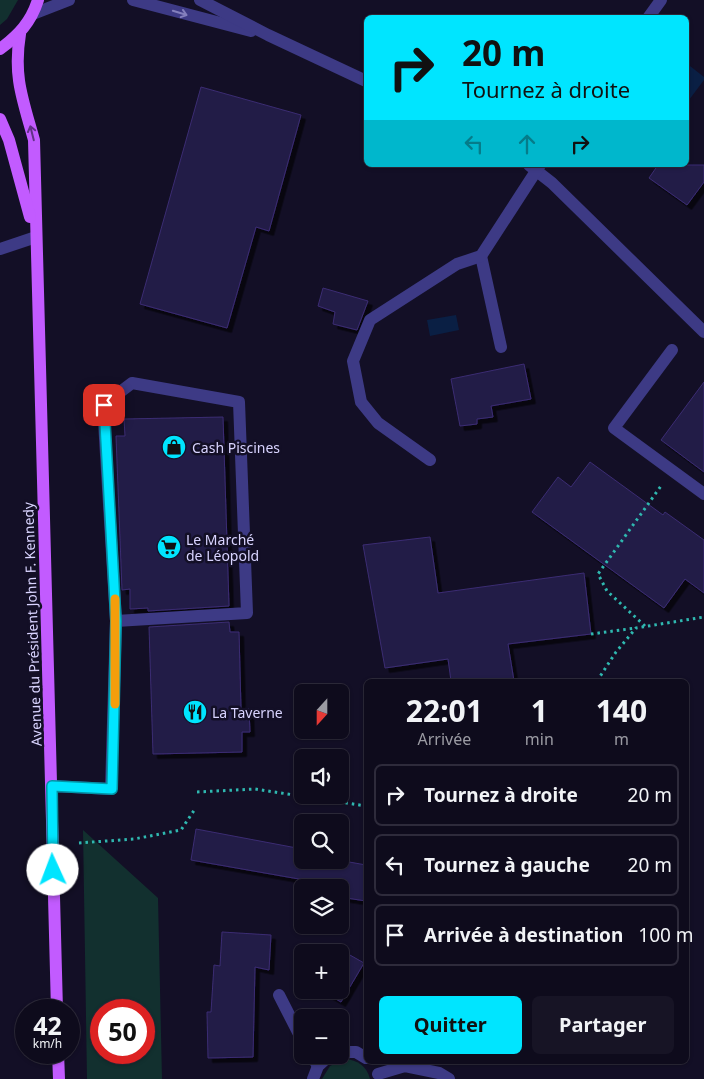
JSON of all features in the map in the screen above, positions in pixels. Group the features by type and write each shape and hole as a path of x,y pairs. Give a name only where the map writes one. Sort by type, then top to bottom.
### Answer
{"main road":[{"path":"0,49 20,34 34,14 38,0"},
{"name":"Avenue du Président John F. Kennedy","path":"20,34 17,52 17,78 34,140 57,999"},
{"name":"Avenue du Président John F. Kennedy","path":"0,120 9,140 36,237"},
{"path":"58,1064 59,1079"}],"street":[{"path":"34,14 69,0"},
{"path":"134,0 268,36"},
{"path":"200,0 268,36 364,81"},
{"path":"650,15 661,0"},
{"path":"430,460 378,423 361,402 353,362 370,320 457,264 481,256 534,167 704,332"},
{"path":"0,249 36,237"},
{"path":"481,256 502,347"},
{"path":"672,350 614,428 704,494"},
{"path":"52,786 112,789 116,621 104,405 132,383 239,402 247,613 116,621"},
{"path":"279,995 294,1024"},
{"path":"349,1052 356,1052 364,1057"},
{"path":"313,1079 314,1064"},
{"path":"372,1064 378,1077 405,1066 439,1073 449,1079"}],"path":[{"path":"645,626 607,591 598,574 672,470"},
{"path":"592,634 704,617"},
{"path":"598,679 616,652 636,628"},
{"path":"197,792 255,790 364,806"},
{"path":"79,842 134,839 181,830 195,809"}],"green space":[{"path":"0,0 18,0 7,19 0,25"},
{"path":"83,830 158,898 162,1079 87,1079"},
{"path":"349,1060 354,1061 364,1067 370,1079 322,1079 330,1066 334,1064 349,1064"}],"water":[{"path":"690,66 704,77 704,80 689,100"},
{"path":"456,315 459,330 430,336 427,320"}],"building":[{"path":"201,87 301,115 269,231 256,227 227,328 140,304"},
{"path":"704,165 704,182 687,205 649,178 657,167"},
{"path":"323,288 368,301 357,330 333,324 335,312 318,306"},
{"path":"524,364 531,399 491,406 493,417 477,419 477,424 460,426 451,379"},
{"path":"704,382 704,472 661,440"},
{"path":"223,417 229,606 148,611 148,608 130,609 130,589 122,590 116,436 125,436 124,419"},
{"path":"590,462 663,515 665,512 704,540 704,593 685,579 664,608 532,512 558,477 571,487"},
{"path":"430,537 438,593 584,573 591,634 508,644 514,679 451,679 448,659 385,668 363,545"},
{"path":"229,622 230,632 239,632 241,709 249,709 250,732 242,732 242,752 153,754 149,627"},
{"path":"196,829 294,847 294,869 349,869 349,862 364,865 364,901 349,898 349,879 299,879 191,860"},
{"path":"222,932 271,935 269,970 255,967 253,1057 208,1058 207,1012 211,1012 214,965 220,966"},
{"path":"349,954 364,963 349,988"}],"slow traffic":[{"path":"115,599 115,704"}],"place":[{"name":"Cash Piscines","path":"174,447"},
{"name":"Le Marché de Léopold","path":"169,547"},
{"name":"La Taverne","path":"195,712"}],"route":[{"path":"53,870 52,786 112,789 116,621 104,405"}]}
